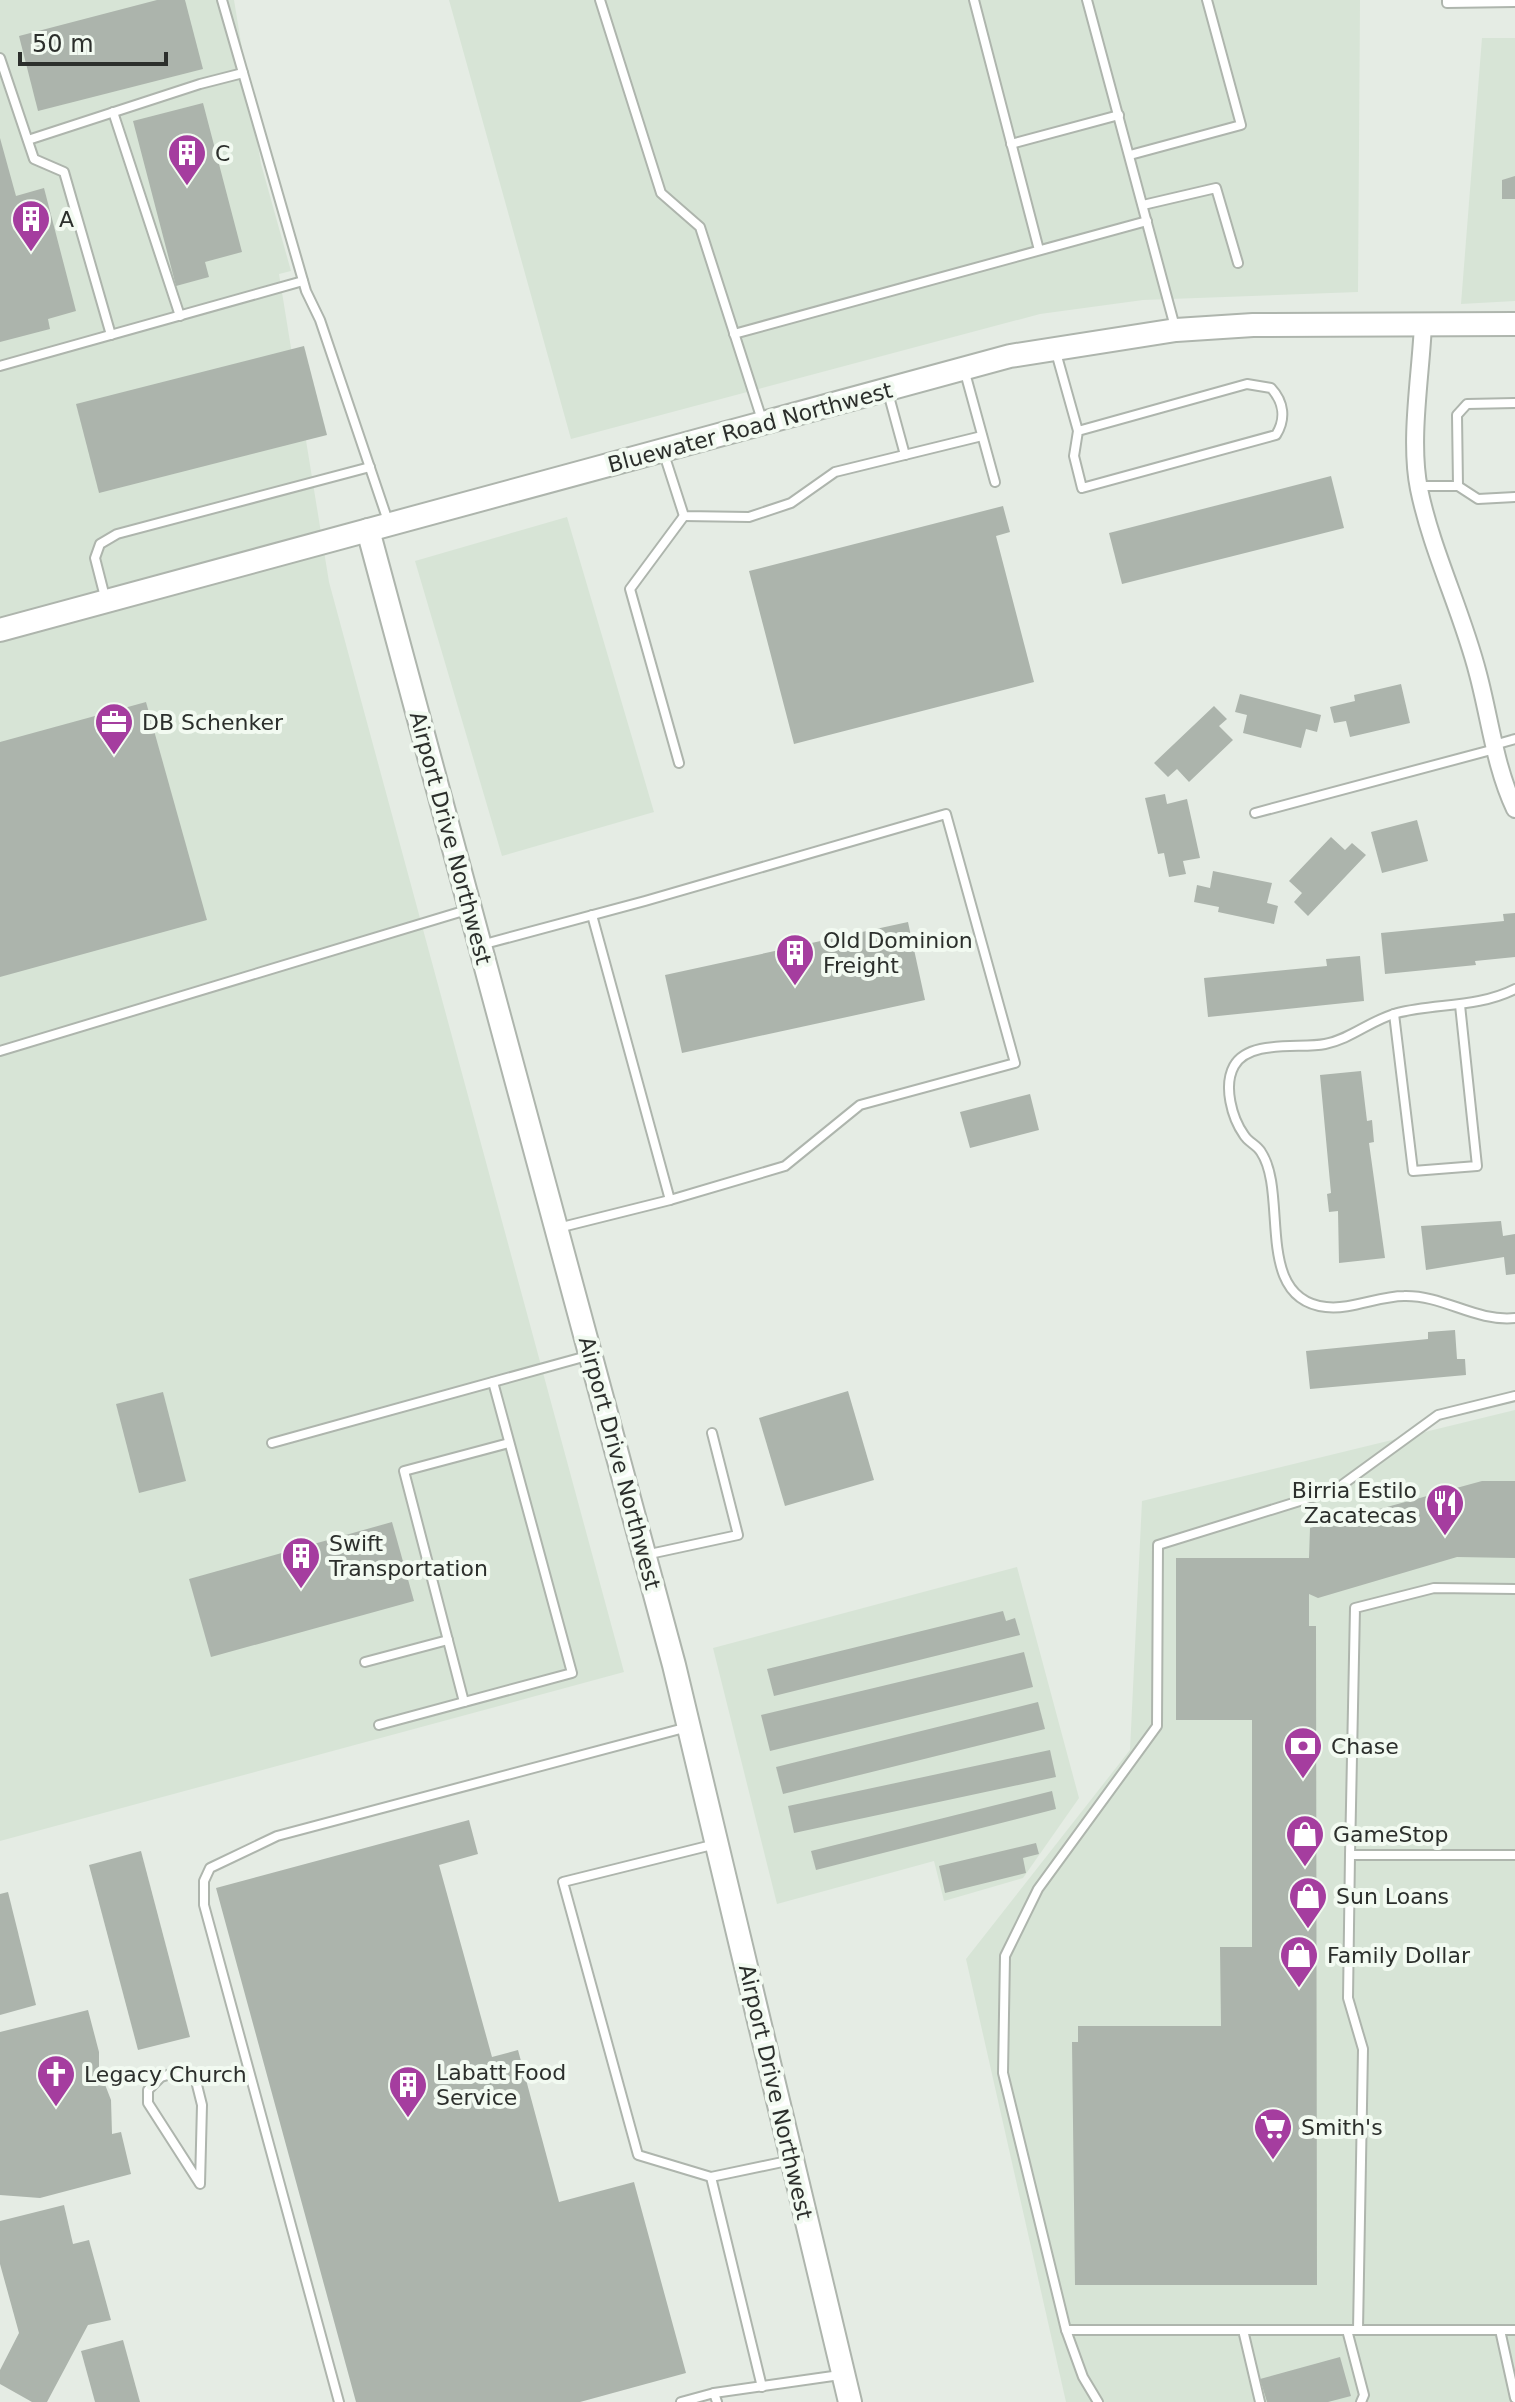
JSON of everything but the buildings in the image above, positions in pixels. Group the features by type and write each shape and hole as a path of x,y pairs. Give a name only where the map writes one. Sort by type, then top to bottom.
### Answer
{"street":[{"path":"1423,324 1418,486 1435,548 1461,611 1495,747 1515,809"},
{"name":"Bluewater Road Northwest","path":"0,630 964,368 1055,348 1176,330 1253,325 1515,324"},
{"name":"Airport Drive Northwest","path":"378,527 470,909 689,1726 850,2402"}],"lane":[{"path":"222,0 303,281 320,320 370,467 378,527"},
{"path":"600,0 661,193 700,227 763,423"},
{"path":"974,0 1039,250"},
{"path":"1087,0 1176,330"},
{"path":"1130,155 1241,125 1207,0"},
{"path":"1447,0 1447,3 1515,2"},
{"path":"0,58 34,159 64,172 111,335"},
{"path":"28,140 243,73"},
{"path":"113,112 180,316"},
{"path":"1011,144 1119,115"},
{"path":"1143,205 1216,188 1238,263"},
{"path":"734,334 1147,221"},
{"path":"0,366 303,281"},
{"path":"1055,348 1078,431 1074,456 1082,488 1276,435 1283,424 1283,411 1271,388 1247,384 1078,431"},
{"path":"964,368 995,482"},
{"path":"887,389 905,455"},
{"path":"1458,486 1457,415 1467,404 1515,403"},
{"path":"684,516 749,517 791,503 835,472 982,436"},
{"path":"663,451 684,516"},
{"path":"106,601 95,558 100,544 117,534 370,467"},
{"path":"1418,486 1458,486 1478,499 1515,497"},
{"path":"679,763 630,589 684,516"},
{"path":"1255,813 1515,739"},
{"path":"480,945 946,814 1015,1063 860,1105 785,1166 670,1200 556,1228"},
{"path":"0,1051 470,909"},
{"path":"592,915 670,1200"},
{"path":"1515,989 1460,1005 1394,1014 1350,1036 1325,1044 1248,1054 1234,1066 1228,1091 1235,1118 1245,1137 1261,1150 1268,1168 1280,1267 1297,1296 1326,1307 1403,1296 1431,1298 1494,1321 1515,1318"},
{"path":"1394,1014 1413,1171 1477,1166 1460,1005"},
{"path":"272,1443 591,1356"},
{"path":"379,1725 572,1673 493,1382"},
{"path":"1098,2402 1083,2377 1066,2330 1003,2073 1005,1956 1038,1889 1157,1726 1158,1545 1335,1490 1438,1415 1515,1396"},
{"path":"644,1555 738,1535 712,1433"},
{"path":"464,1702 404,1471 509,1443"},
{"path":"1358,2330 1363,2049 1348,1998 1355,1608 1434,1588 1515,1589"},
{"path":"365,1662 448,1640"},
{"path":"339,2402 204,1905 204,1881 210,1868 277,1836 689,1726"},
{"path":"717,1844 563,1882 638,2155 711,2177 793,2160"},
{"path":"1350,1855 1515,1855"},
{"path":"177,2072 195,2077 202,2105 200,2184 148,2103 148,2090 161,2077 177,2072"},
{"path":"711,2177 762,2387"},
{"path":"1066,2330 1515,2330"},
{"path":"1243,2330 1260,2402"},
{"path":"1347,2330 1364,2395 1361,2402"},
{"path":"1500,2330 1515,2398"},
{"path":"681,2402 844,2374"}],"shaded area":[{"path":"0,0 234,0 261,164 291,271 279,274 329,582 624,1672 0,1841"},
{"path":"449,0 1360,0 1358,292 1143,300 1040,314 571,439"},
{"path":"1482,38 1515,38 1515,301 1461,304"},
{"path":"567,517 654,812 502,856 415,561"},
{"path":"1515,1410 1515,2402 1066,2402 966,1959 1130,1750 1142,1501"},
{"path":"1017,1567 1079,1798 1023,1878 944,1901 934,1861 777,1904 713,1648"}],"place":[{"name":"C","path":"187,187"},
{"name":"A","path":"31,253"},
{"name":"DB Schenker","path":"114,756"},
{"name":"Old Dominion Freight","path":"795,987"},
{"name":"Birria Estilo Zacatecas","path":"1445,1537"},
{"name":"Swift Transportation","path":"301,1590"},
{"name":"Chase","path":"1303,1780"},
{"name":"GameStop","path":"1305,1868"},
{"name":"Sun Loans","path":"1308,1930"},
{"name":"Family Dollar","path":"1299,1989"},
{"name":"Legacy Church","path":"56,2108"},
{"name":"Labatt Food Service","path":"408,2119"},
{"name":"Smith's","path":"1273,2161"}]}
